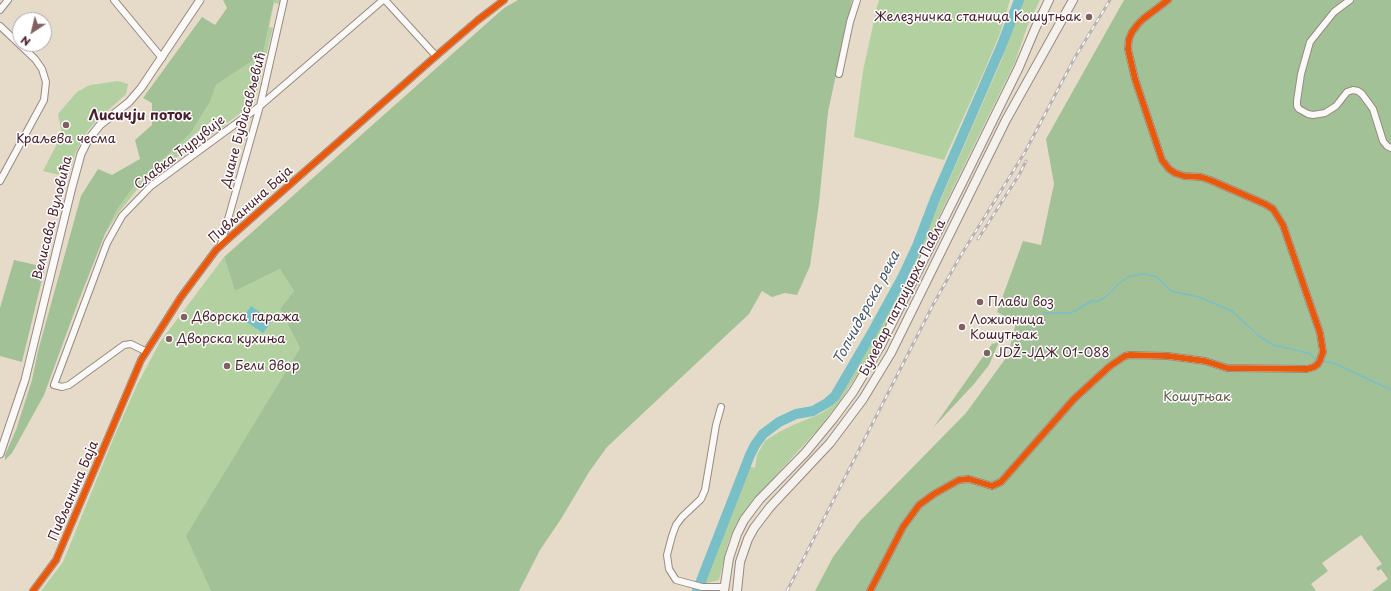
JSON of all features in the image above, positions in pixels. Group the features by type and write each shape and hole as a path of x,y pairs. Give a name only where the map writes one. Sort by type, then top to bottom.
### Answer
{"main road":[{"name":"Булевар патријарха Павла","path":"737,591 740,562 748,539 754,528 770,507 830,443 863,399 891,353 1006,120 1073,0"},
{"name":"Булевар патријарха Павла","path":"724,589 733,544 744,520 759,500 805,452 833,419 853,392 880,347 997,111 1048,1"}],"street":[{"path":"0,10 8,0"},
{"path":"114,0 162,58"},
{"name":"Велисава Вуловића","path":"0,454 25,380 73,181 81,154 88,140 97,128 135,96 200,0"},
{"name":"Диане Будисављевић","path":"221,245 260,106 284,0"},
{"name":"Славка Ћурувије","path":"145,352 134,345 126,344 69,385 62,387 54,385 106,243 122,216 151,186 260,106 384,0 436,56"},
{"name":"Пивљанина Баја","path":"33,591 56,560 130,384 145,352 181,297 221,245 436,56 504,0"},
{"path":"839,74 850,22 857,0"},
{"path":"870,591 896,539 919,505 934,494 959,480 969,479 992,486 1001,482 1074,399 1110,366 1125,356 1168,356 1204,362 1227,368 1307,369 1319,362 1322,352 1320,333 1283,225 1273,209 1210,180 1175,173 1169,170 1162,160 1135,79 1128,49 1129,39 1138,24 1168,0"},
{"path":"1350,0 1334,12 1310,42 1302,68 1297,106 1298,109 1308,114 1313,115 1324,113 1336,106 1347,92 1353,90 1358,91 1373,109 1383,141 1391,148"},
{"path":"0,26 35,59 42,69 46,82 44,100 0,181"},
{"path":"721,407 716,425 705,490 701,498 676,525 667,551 668,565 676,580 702,587 724,589"}],"green space":[{"path":"223,0 274,0 263,54 216,85 210,102 190,134 136,184 118,208 105,234 44,395 12,453 5,460 5,455 16,430 32,380 38,351 81,196 98,169 112,175 140,159 135,140 152,125 152,103 143,98 202,17 215,25 227,8"},
{"path":"274,0 280,0 279,4 274,3 269,27 273,28 254,103 227,123 221,114 192,136 186,144 190,148 144,181 119,212 105,234 118,208 136,184 190,134 210,102 216,85 263,54"},
{"path":"518,0 852,0 828,112 819,203 810,266 797,295 785,293 772,297 762,291 749,314 607,447 589,472 561,519 540,550 519,591 211,591 186,536 300,348 280,309 294,291 280,269 235,291 224,257 504,8"},
{"path":"879,0 1010,0 1000,33 986,67 944,160 854,137 863,71"},
{"path":"1023,0 1040,0 1027,27 1015,62 915,265 912,265 1002,59"},
{"name":"Кошутњак","path":"1124,0 1391,0 1391,591 1372,591 1388,579 1381,569 1378,571 1376,568 1382,564 1361,535 1322,563 1328,571 1311,584 1316,591 815,591 833,557 860,521 966,413 1008,355 1016,323 997,312 1023,241 1041,245 1054,184 1046,139"},
{"path":"118,81 128,84 126,94 94,123 86,133 75,154 68,177 43,171 62,134 58,114 77,92 90,85"},
{"path":"220,117 226,125 207,138 202,130"},
{"path":"224,257 235,291 280,269 294,291 280,309 300,348 187,536 211,591 41,591 63,562 114,437 137,385 160,342"},
{"path":"14,260 45,267 22,362 0,356 0,308"},
{"path":"904,279 907,280 886,325 867,360 840,401 818,429 751,503 736,524 728,543 719,580 702,584 748,466 755,468 757,455 765,441 779,432 820,414 831,407"},
{"path":"999,342 989,365 974,384 933,428 992,344"}],"water":[{"path":"251,306 272,321 263,333 242,319"}],"waterway":[{"name":"Топчидерска река","path":"697,591 755,445 763,434 779,422 796,414 813,411 827,403 835,396 902,278 1001,47 1019,0"},
{"path":"1043,313 1069,313 1077,310 1091,301 1098,301 1104,298 1118,284 1130,276 1145,274 1157,277 1171,291 1199,297 1232,311 1259,336 1273,345 1310,354 1317,360"},
{"path":"1321,361 1334,363 1391,389"}],"railway":[{"path":"787,591 934,303 961,255 1025,152 1074,59 1110,0"},
{"path":"978,239 1019,175 1026,161"}],"cycle path":[{"path":"33,591 56,560 141,360 181,297 216,250 436,56 504,0"},
{"path":"870,591 903,527 919,505 934,494 959,480 969,479 992,486 1001,482 1074,399 1110,366 1125,356 1168,356 1205,361 1227,368 1307,369 1318,364 1323,352 1320,333 1283,225 1273,209 1210,180 1175,173 1169,169 1162,160 1135,79 1128,49 1129,39 1138,24 1168,0"}],"place":[{"name":"Железничка станица Кошутњак","path":"1089,17"},
{"name":"Краљева чесма","path":"66,125"},
{"name":"Плави воз","path":"980,302"},
{"name":"Дворска гаража","path":"184,317"},
{"name":"Ложионица Кошутњак","path":"962,327"},
{"name":"Дворска кухиња","path":"169,339"},
{"name":"JDŽ-JДЖ 01-088","path":"987,353"},
{"name":"Бели двор","path":"227,366"}],"district":[{"name":"Лисичји поток","path":"140,116"}]}
